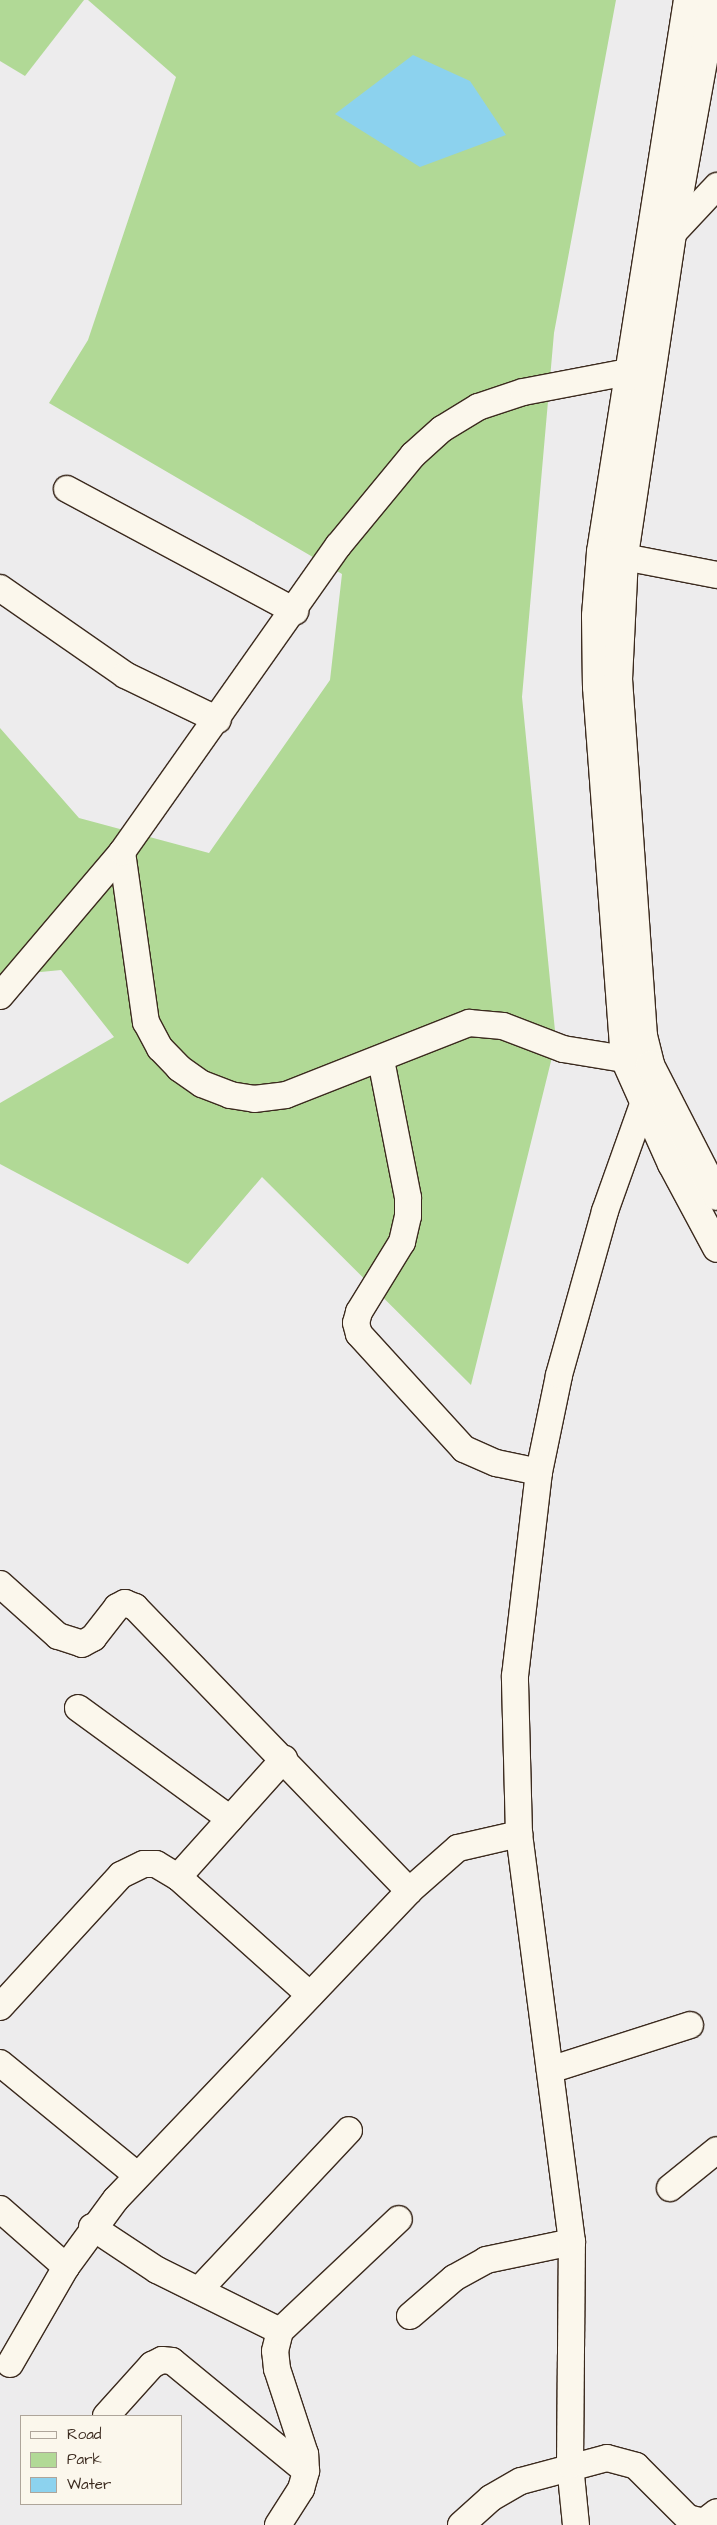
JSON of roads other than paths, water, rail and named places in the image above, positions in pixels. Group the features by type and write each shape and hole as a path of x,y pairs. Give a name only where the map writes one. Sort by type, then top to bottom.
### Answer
{"highway":[{"path":"688,0 628,372 596,616 597,687 624,1059 643,1104 717,1248"},
{"path":"714,0 672,234 624,557 618,679 642,1036 650,1065 717,1196"}],"street":[{"path":"672,234 713,202"},
{"path":"0,996 122,852 381,491 442,429 478,407 523,392 628,372"},
{"path":"67,489 295,611"},
{"path":"624,557 717,575"},
{"path":"0,588 125,675 218,720"},
{"path":"122,852 146,1022 160,1048 179,1068 202,1084 230,1095 254,1099 286,1095 381,1060 469,1023 484,1022 563,1049 624,1059"},
{"path":"381,1060 408,1198 408,1216 402,1242 359,1312 356,1323 359,1334 464,1449 496,1462 539,1472"},
{"path":"576,2525 570,2465 572,2242 519,1834 515,1676 539,1472 574,1315 605,1211 643,1104"},
{"path":"0,1584 58,1636 82,1644 93,1638 117,1607 125,1604 135,1607 284,1759 409,1891"},
{"path":"78,1708 230,1820"},
{"path":"178,1877 284,1759"},
{"path":"10,2364 66,2267 92,2227 137,2175 409,1891 458,1848 519,1834"},
{"path":"0,2007 121,1875 144,1864 156,1864 178,1877 310,1995"},
{"path":"550,2070 690,2025"},
{"path":"0,2063 137,2175"},
{"path":"199,2290 349,2130"},
{"path":"670,2188 717,2150"},
{"path":"0,2209 66,2267"},
{"path":"278,2525 300,2489 306,2471 305,2454 277,2369 275,2351 280,2330 399,2219"},
{"path":"92,2227 157,2270 280,2330"},
{"path":"410,2316 454,2278 486,2260 572,2242"},
{"path":"107,2415 152,2365 162,2360 172,2361 306,2471"},
{"path":"461,2525 491,2498 521,2481 570,2465 617,2458 636,2466 688,2518 704,2522 717,2512"}],"water":[{"path":"413,55 470,81 506,135 420,167 335,114"}]}
